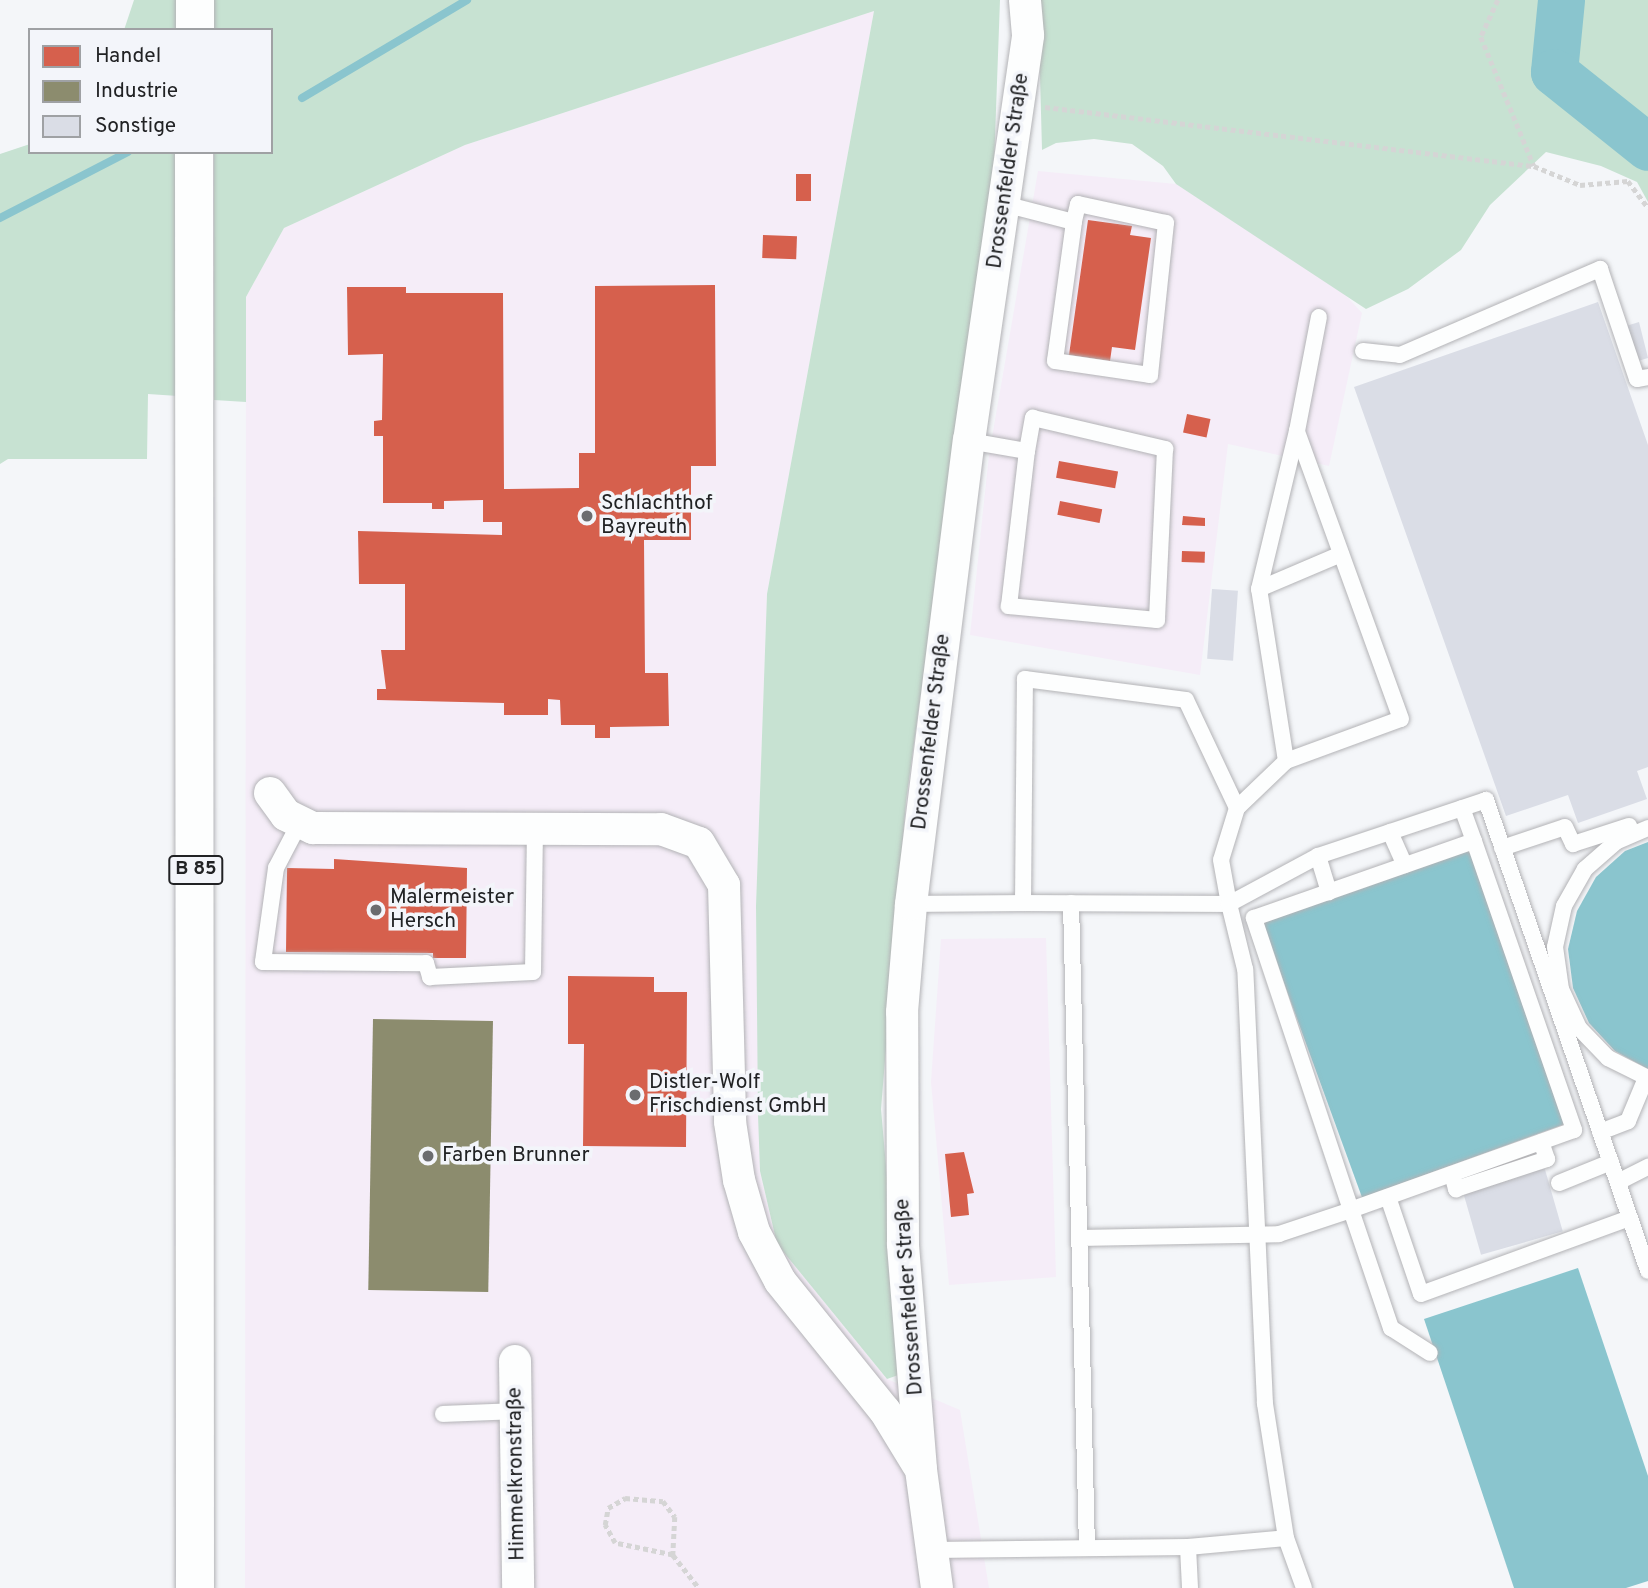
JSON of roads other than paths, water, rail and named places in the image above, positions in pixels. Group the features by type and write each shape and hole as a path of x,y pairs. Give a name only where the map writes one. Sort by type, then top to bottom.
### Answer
{"main road":[{"path":"195,0 195,28"},
{"name":"B 85","path":"194,154 195,1588"}],"street":[{"name":"Drossenfelder Straße","path":"937,1588 921,1469 904,1244 902,1012 911,904 969,441 1028,34 1025,0"},
{"path":"271,793 276,805 299,824"},
{"name":"Drossenfelder Straße","path":"299,824 313,828 678,832 699,843 715,865 724,885 730,1122 739,1180 754,1232 780,1281 885,1411 921,1469"},
{"name":"Himmelkronstraße","path":"515,1361 518,1588"}],"lane":[{"path":"1004,204 1074,222"},
{"path":"1078,204 1166,223 1150,376 1055,361 1074,222 1078,204"},
{"path":"1363,351 1400,355 1600,269 1637,379 1648,377"},
{"path":"1286,761 1259,589 1297,430 1319,317"},
{"path":"1032,418 1165,449 1157,620 1009,606 1027,452 1032,418"},
{"path":"1297,430 1401,719 1286,761 1237,808 1221,860 1250,1009 1256,1233 1265,1404 1286,1538 1304,1588"},
{"path":"969,441 1027,452"},
{"path":"1259,589 1341,554"},
{"path":"1023,903 1025,679 1186,700 1237,808"},
{"path":"911,904 1229,904 1318,856 1486,800 1545,972 1556,991 1579,1028 1608,1058 1647,1078 1628,1121 1574,1130 1279,1234 1079,1238"},
{"path":"1462,808 1574,1130"},
{"path":"1502,848 1565,827 1573,844 1648,819"},
{"path":"299,824 276,868 263,962 426,963 430,977 533,972 535,829"},
{"path":"1648,828 1617,841 1585,869 1564,906 1555,947 1556,991 1630,1218 1644,1247 1648,1271"},
{"path":"1390,832 1405,865"},
{"path":"1430,1353 1391,1328 1254,918 1474,841"},
{"path":"1318,856 1329,892"},
{"path":"1071,904 1087,1548"},
{"path":"1522,980 1545,972"},
{"path":"1559,1183 1611,1162"},
{"path":"1618,1182 1648,1167"},
{"path":"1388,1196 1421,1294 1630,1218"},
{"path":"443,1414 517,1411"},
{"path":"933,1550 1188,1547 1286,1538"},
{"path":"1188,1547 1190,1588"}],"water":[{"path":"1648,842 1648,1069 1615,1051 1589,1023 1573,988 1568,949 1577,911 1596,877 1625,851"},
{"path":"1469,848 1569,1122 1362,1198 1262,923"},
{"path":"1578,1268 1648,1476 1648,1581 1626,1588 1514,1588 1424,1319"}],"waterway":[{"path":"302,98 467,0"},
{"path":"1561,0 1554,72 1648,147"},
{"path":"0,218 124,154"}],"place":[{"name":"Schlachthof Bayreuth","path":"587,516"},
{"name":"Malermeister Hersch","path":"376,910"},
{"name":"Distler-Wolf Frischdienst GmbH","path":"635,1095"},
{"name":"Farben Brunner","path":"428,1156"}]}
